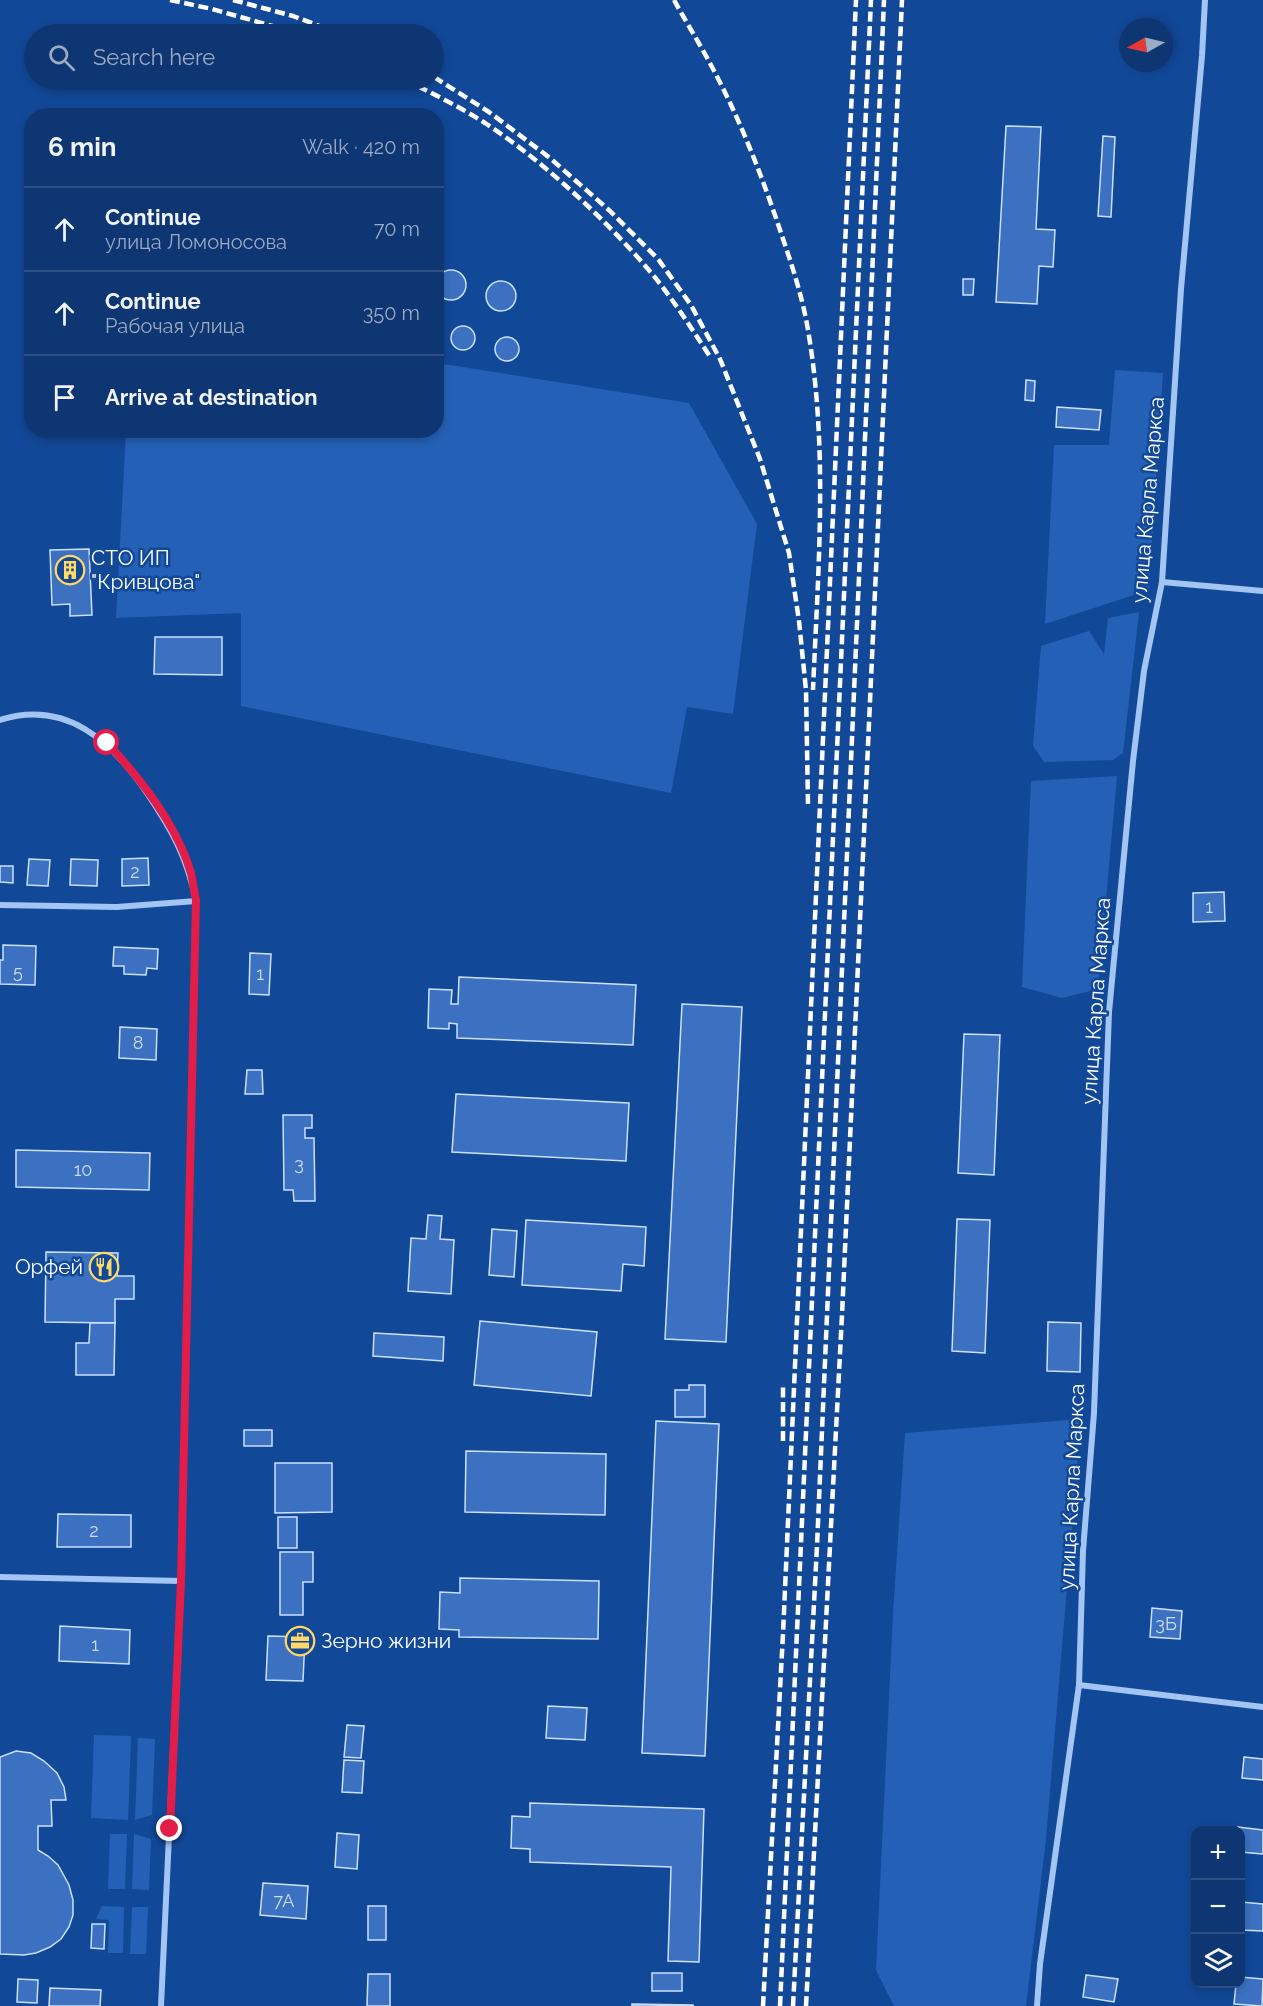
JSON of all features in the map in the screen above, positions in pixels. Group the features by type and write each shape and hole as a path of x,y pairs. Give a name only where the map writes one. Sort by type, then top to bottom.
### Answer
{"street":[{"name":"улица Карла Маркса","path":"1037,2006 1041,1952 1079,1685 1083,1551 1094,1413 1108,1012 1132,761 1146,660 1162,582 1181,289 1205,0"},
{"path":"1162,582 1263,591"},
{"path":"0,720 13,716 42,714 86,728 107,743 128,766 168,824 190,873 196,900 181,1581 161,2006"},
{"path":"0,905 117,907 196,900"},
{"path":"0,1576 181,1581"},
{"path":"1079,1685 1263,1707"}],"shaded area":[{"path":"444,364 689,403 757,524 733,714 687,707 671,793 241,706 241,613 116,618 126,438 444,438"},
{"path":"1115,370 1163,373 1149,590 1045,624 1054,445 1109,445"},
{"path":"1139,612 1123,753 1113,760 1044,762 1033,746 1041,646 1089,631 1104,654 1108,618"},
{"path":"1117,776 1098,989 1062,998 1022,987 1031,781"},
{"path":"1081,1419 1046,1839 1026,2006 894,2006 876,1970 893,1614 905,1433"},
{"path":"94,1735 131,1736 128,1820 91,1818"},
{"path":"138,1738 155,1739 152,1815 135,1820"},
{"path":"110,1834 127,1834 125,1889 108,1889"},
{"path":"134,1834 151,1839 149,1890 132,1889"},
{"path":"102,1906 124,1907 123,1953 108,1953 109,1920 96,1919"},
{"path":"132,1907 148,1907 146,1954 130,1954"}],"building":[{"path":"1006,126 1041,127 1036,229 1055,230 1053,267 1039,266 1037,304 996,302"},
{"path":"1103,136 1115,137 1111,217 1098,216"},
{"path":"457,271 465,279 465,291 462,296 451,300 444,298 444,272"},
{"path":"963,279 974,279 973,295 963,295"},
{"path":"501,281 512,285 516,296 512,307 501,311 490,307 486,296 490,285"},
{"path":"463,326 472,329 475,338 472,347 463,350 454,347 451,338 454,329"},
{"path":"507,337 516,340 519,349 516,358 507,361 498,358 495,349 498,340"},
{"path":"1026,380 1035,381 1034,401 1025,400"},
{"path":"1057,407 1101,410 1099,430 1056,427"},
{"name":"СТО ИП \"Кривцова\"","path":"89,549 92,615 70,616 70,604 52,605 50,550"},
{"path":"155,637 222,637 222,675 154,674"},
{"path":"148,858 149,885 122,886 122,859"},
{"path":"29,859 50,860 48,886 27,885"},
{"path":"71,859 98,860 97,886 70,885"},
{"path":"0,866 13,866 13,883 0,882"},
{"path":"1224,892 1225,921 1193,922 1193,893"},
{"path":"3,945 36,946 35,985 0,984 0,960 3,960"},
{"path":"114,947 158,949 157,969 147,968 146,975 124,974 124,966 113,966"},
{"path":"250,953 271,954 269,995 249,994"},
{"path":"459,977 636,985 633,1045 457,1038 457,1024 449,1023 449,1029 428,1028 429,989 452,990 451,1004 458,1004"},
{"path":"682,1004 742,1007 726,1342 665,1339"},
{"path":"120,1027 157,1029 156,1060 119,1058"},
{"path":"964,1034 1000,1035 994,1175 958,1173"},
{"path":"247,1070 262,1070 263,1094 245,1094"},
{"path":"456,1094 629,1103 626,1161 452,1152"},
{"path":"283,1115 312,1115 312,1128 305,1128 305,1138 314,1138 315,1201 294,1201 293,1190 284,1190"},
{"path":"16,1150 150,1153 149,1190 16,1187"},
{"path":"428,1215 442,1216 440,1239 454,1240 451,1294 408,1291 411,1238 426,1239"},
{"path":"957,1219 990,1220 985,1353 952,1351"},
{"path":"526,1220 646,1227 644,1266 623,1264 621,1291 522,1285"},
{"path":"492,1229 517,1231 514,1277 489,1275"},
{"path":"46,1252 118,1253 117,1276 134,1276 134,1299 115,1299 115,1323 45,1322"},
{"path":"480,1321 597,1332 591,1396 474,1385"},
{"path":"1048,1322 1081,1323 1080,1372 1047,1371"},
{"path":"90,1323 115,1323 114,1375 76,1375 76,1343 89,1343"},
{"path":"374,1333 444,1337 443,1361 373,1356"},
{"path":"689,1385 705,1385 705,1417 675,1417 675,1390 689,1390"},
{"path":"656,1421 719,1424 705,1756 642,1753"},
{"path":"244,1430 272,1430 272,1446 244,1446"},
{"path":"466,1451 606,1454 605,1515 465,1512"},
{"path":"275,1463 332,1463 332,1512 275,1513"},
{"path":"58,1514 131,1515 131,1547 57,1547"},
{"path":"278,1517 297,1517 297,1548 278,1548"},
{"path":"280,1552 313,1552 313,1582 303,1582 303,1615 280,1615"},
{"path":"460,1578 599,1581 598,1639 459,1637 459,1630 439,1629 440,1592 460,1593"},
{"path":"1152,1608 1182,1611 1180,1639 1150,1637"},
{"path":"60,1626 130,1630 129,1664 59,1661"},
{"path":"268,1636 305,1637 303,1681 266,1680"},
{"path":"548,1706 587,1708 585,1740 546,1738"},
{"path":"347,1725 364,1726 361,1758 344,1757"},
{"path":"16,1751 31,1753 44,1761 57,1773 64,1787 66,1800 51,1800 52,1826 38,1826 38,1850 58,1865 69,1885 73,1900 73,1915 61,1939 50,1947 24,1955 0,1954 0,1757"},
{"path":"1244,1757 1263,1759 1263,1780 1242,1778"},
{"path":"344,1760 364,1761 362,1793 342,1792"},
{"path":"530,1803 704,1809 699,1962 668,1961 671,1867 530,1862 530,1849 511,1848 512,1816 530,1817"},
{"path":"1245,1828 1263,1830 1263,1854 1245,1852"},
{"path":"337,1833 359,1835 357,1869 335,1867"},
{"path":"263,1883 308,1886 306,1919 260,1915"},
{"path":"1245,1902 1263,1904 1263,1931 1245,1930"},
{"path":"368,1906 386,1906 386,1940 368,1940"},
{"path":"92,1924 105,1924 104,1949 91,1948"},
{"path":"652,1973 682,1973 682,1991 652,1991"},
{"path":"368,1974 390,1974 390,2006 367,2006"},
{"path":"1086,1975 1118,1979 1114,2002 1083,1997"},
{"path":"1245,1977 1263,1979 1262,2006 1234,2004 1236,1988 1245,1988"},
{"path":"18,1979 38,1980 37,2003 17,2002"},
{"path":"50,1988 101,1990 100,2006 49,2006"},
{"path":"632,2004 693,2005 693,2006 632,2006"}],"railway":[{"path":"170,0 265,24"},
{"path":"233,0 314,24"},
{"path":"674,0 733,108 768,195 791,263 807,324 815,380 820,468 819,557 813,690"},
{"path":"763,2006 783,1634 856,0"},
{"path":"780,2006 871,0"},
{"path":"793,2006 817,1546 884,0"},
{"path":"806,2006 842,1315 902,0"},
{"path":"444,83 489,112 550,158 610,211 658,259 691,305 720,359 760,459 789,553 806,690 808,804"},
{"path":"426,90 466,111 507,138 571,191 648,269 711,358"},
{"path":"783,1387 783,1441"}],"place":[{"name":"СТО ИП \"Кривцова\"","path":"70,570"},
{"name":"Орфей","path":"104,1267"},
{"name":"Зерно жизни","path":"300,1641"}],"route":[{"path":"107,743 128,766 168,824 190,873 196,900 181,1581 170,1829"}]}
